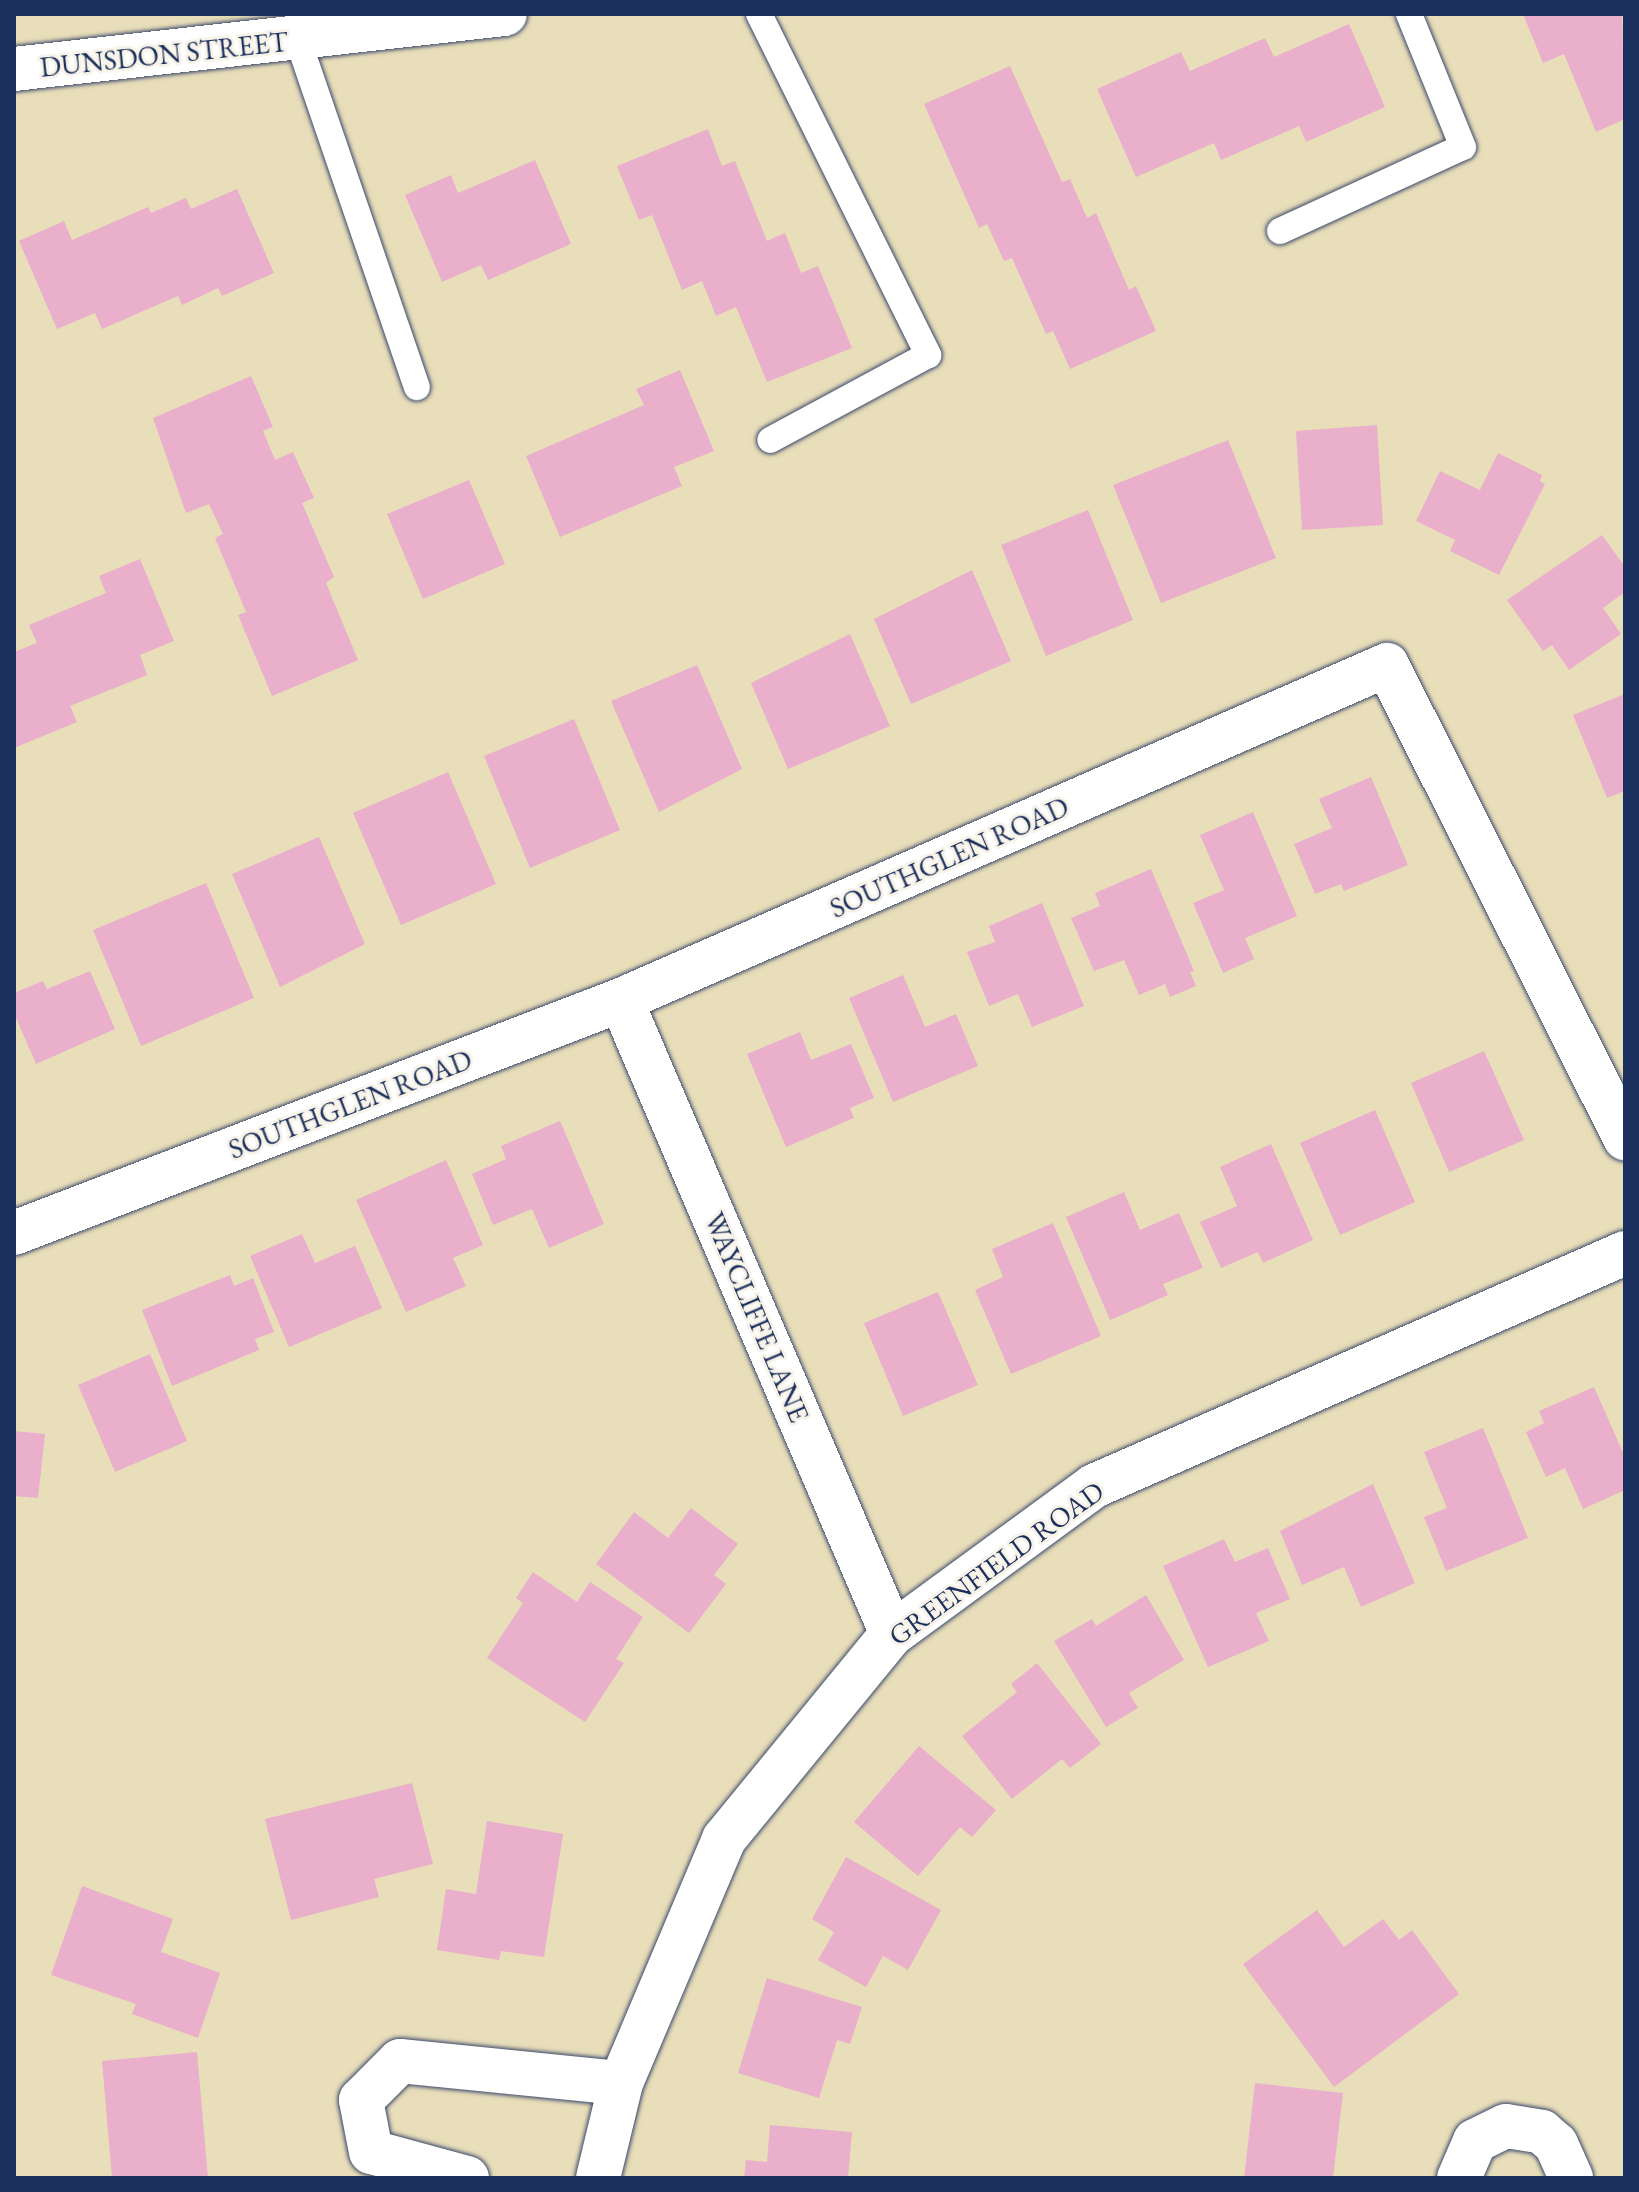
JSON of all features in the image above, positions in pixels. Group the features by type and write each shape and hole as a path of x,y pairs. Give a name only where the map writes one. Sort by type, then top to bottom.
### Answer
{"street":[{"name":"DUNSDON STREET","path":"14,69 298,40 505,14"},
{"name":"SOUTHGLEN ROAD","path":"14,1233 621,1000 1387,665 1625,1138"},
{"name":"WAYCLIFFE LANE","path":"621,1000 892,1634"},
{"name":"GREENFIELD ROAD","path":"598,2178 621,2083 724,1839 892,1634 1094,1486 1625,1253"},
{"path":"467,2178 371,2152 361,2100 400,2061 621,2083"},
{"path":"1459,2178 1475,2141 1506,2126 1542,2132 1556,2144 1571,2178"}],"lane":[{"path":"759,14 928,355 770,440"},
{"path":"1280,231 1463,147 1409,14"},
{"path":"298,40 417,387"}],"building":[{"path":"1523,14 1622,14 1625,119 1596,132 1564,54 1543,63"},
{"path":"1349,24 1385,107 1306,142 1299,126 1221,160 1214,143 1136,177 1097,89 1181,52 1190,71 1265,38 1274,57"},
{"path":"1010,66 1062,182 1070,179 1087,218 1096,213 1129,290 1136,286 1156,331 1070,369 1053,331 1046,334 1012,258 1004,261 987,224 979,228 924,104"},
{"path":"708,129 722,166 735,161 767,241 785,233 801,273 818,266 852,348 767,382 736,307 716,316 702,281 682,290 652,215 639,220 617,166"},
{"path":"535,160 571,244 488,280 481,265 442,282 405,195 451,175 458,193"},
{"path":"237,189 274,273 222,296 218,288 182,305 178,296 102,329 95,313 57,329 19,241 64,221 72,240 148,207 151,213 186,198 191,209"},
{"path":"680,370 714,451 674,467 682,486 560,537 526,456 644,405 636,389"},
{"path":"251,376 273,427 263,431 275,460 293,452 314,498 302,503 334,577 326,583 358,660 272,696 238,615 246,612 215,538 223,534 209,504 186,513 153,418"},
{"path":"1377,425 1383,525 1302,530 1296,431"},
{"path":"1228,440 1276,558 1161,603 1113,485"},
{"path":"1498,453 1542,475 1540,481 1545,484 1499,575 1450,551 1455,540 1416,521 1440,471 1480,490"},
{"path":"469,480 505,564 423,599 387,514"},
{"path":"1088,510 1133,620 1046,656 1001,545"},
{"path":"1602,535 1625,567 1625,592 1603,608 1621,634 1569,670 1552,645 1543,651 1507,600"},
{"path":"140,559 174,641 140,655 147,675 70,706 77,722 14,748 14,652 37,643 29,625 106,593 99,576"},
{"path":"972,570 1011,661 911,704 874,619"},
{"path":"850,634 890,726 788,769 751,683"},
{"path":"697,665 742,769 659,812 611,701"},
{"path":"1625,694 1625,791 1607,798 1573,715"},
{"path":"574,719 620,830 530,868 484,756"},
{"path":"448,772 496,884 401,925 353,813"},
{"path":"1371,777 1408,865 1344,891 1341,884 1315,894 1294,844 1332,828 1319,799"},
{"path":"1253,812 1297,916 1245,938 1254,959 1223,973 1193,903 1224,890 1200,835"},
{"path":"319,837 365,944 280,987 232,874"},
{"path":"1151,869 1194,971 1190,972 1196,986 1170,997 1165,984 1139,995 1124,960 1094,971 1071,918 1100,906 1095,893"},
{"path":"206,883 254,998 141,1046 93,930"},
{"path":"1042,903 1084,1006 1032,1027 1018,994 989,1006 967,952 995,942 989,926"},
{"path":"90,971 115,1029 36,1064 14,1013 14,993 43,981 47,989"},
{"path":"903,975 925,1027 956,1014 978,1066 893,1102 849,998"},
{"path":"800,1032 811,1060 851,1044 874,1098 850,1108 854,1118 786,1147 747,1054"},
{"path":"1484,1051 1524,1140 1449,1172 1411,1083"},
{"path":"1375,1110 1415,1202 1340,1235 1300,1143"},
{"path":"560,1121 604,1224 549,1248 532,1209 493,1225 472,1174 506,1159 501,1146"},
{"path":"1271,1144 1313,1240 1263,1263 1258,1252 1221,1268 1200,1222 1237,1206 1220,1167"},
{"path":"446,1160 483,1245 453,1258 466,1286 406,1312 356,1200"},
{"path":"1124,1192 1140,1230 1179,1213 1203,1268 1163,1284 1168,1295 1110,1320 1066,1217"},
{"path":"1053,1223 1101,1336 1011,1374 975,1290 1003,1277 992,1249"},
{"path":"302,1234 315,1263 355,1246 382,1308 289,1347 250,1256"},
{"path":"230,1275 234,1286 253,1278 274,1332 255,1339 259,1350 172,1386 142,1310"},
{"path":"938,1292 978,1385 903,1416 864,1323"},
{"path":"150,1354 187,1441 115,1472 78,1385"},
{"path":"1594,1387 1625,1457 1625,1490 1583,1509 1565,1468 1546,1477 1526,1432 1544,1423 1539,1411"},
{"path":"1483,1428 1528,1538 1446,1571 1424,1517 1447,1508 1424,1452"},
{"path":"14,1431 45,1434 38,1498 14,1496"},
{"path":"1373,1484 1415,1583 1361,1607 1344,1567 1302,1585 1280,1531"},
{"path":"691,1508 738,1544 714,1575 726,1584 689,1633 596,1564 634,1512 668,1538"},
{"path":"1224,1539 1235,1562 1268,1548 1290,1599 1256,1613 1269,1641 1208,1667 1163,1566"},
{"path":"533,1572 577,1602 590,1582 643,1617 616,1659 624,1663 585,1722 487,1658 523,1603 516,1598"},
{"path":"1146,1595 1184,1660 1129,1693 1138,1708 1106,1727 1054,1641 1092,1619 1096,1626"},
{"path":"1037,1663 1101,1744 1070,1768 1062,1759 1012,1799 962,1736 1017,1692 1011,1684"},
{"path":"919,1746 996,1810 972,1837 960,1827 918,1876 854,1822"},
{"path":"412,1783 433,1864 374,1879 379,1897 291,1920 265,1819"},
{"path":"487,1821 563,1834 544,1957 501,1951 499,1960 437,1950 446,1889 476,1894"},
{"path":"846,1857 941,1910 908,1970 883,1956 866,1987 818,1960 834,1932 812,1919"},
{"path":"82,1886 173,1919 161,1952 220,1973 198,2038 132,2014 136,2004 51,1975"},
{"path":"1317,1910 1344,1947 1383,1919 1399,1940 1412,1930 1459,1994 1334,2087 1243,1964"},
{"path":"767,1978 862,2007 850,2044 837,2040 819,2098 738,2073"},
{"path":"197,2052 208,2178 112,2178 102,2061"},
{"path":"1255,2083 1343,2093 1333,2178 1244,2178"},
{"path":"770,2125 852,2132 848,2178 744,2178 746,2160 767,2162"}]}
